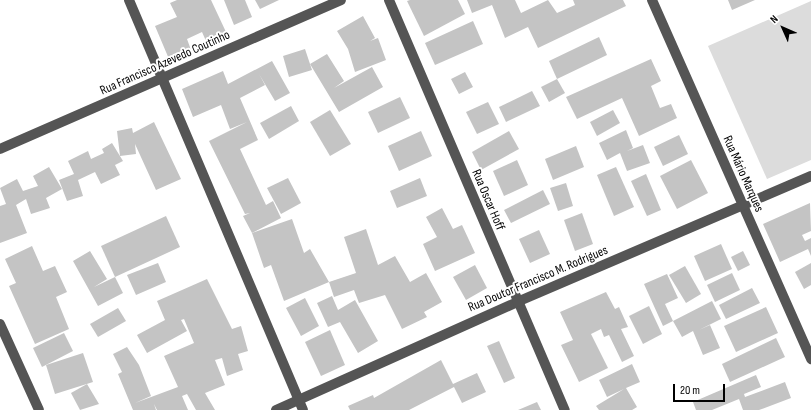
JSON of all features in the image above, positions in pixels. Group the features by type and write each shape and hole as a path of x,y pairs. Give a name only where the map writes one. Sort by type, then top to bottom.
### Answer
{"street":[{"path":"129,0 164,78 303,410"},
{"name":"Rua Francisco Azevedo Coutinho","path":"0,149 341,0"},
{"name":"Rua Oscar Hoff","path":"389,0 517,302 565,410"},
{"name":"Rua Mário Marques","path":"652,0 811,359"},
{"name":"Rua Doutor Francisco M. Rodrigues","path":"276,410 517,302 811,176"},
{"path":"0,324 39,410"}],"shaded area":[{"path":"811,1 811,160 767,179 708,46"}],"building":[{"path":"177,0 211,0 226,32 206,41 202,32 187,39 191,50 169,59 155,26 177,17 170,3"},
{"path":"224,0 245,0 252,17 234,25"},
{"path":"255,0 279,0 260,9"},
{"path":"458,0 465,14 424,36 407,1"},
{"path":"467,0 515,0 521,13 548,0 557,13 575,5 573,0 623,0 626,6 538,48 528,27 505,38 492,5 472,13"},
{"path":"728,0 755,0 732,10"},
{"path":"363,16 375,38 370,41 378,38 386,60 355,72 348,49 337,31"},
{"path":"473,21 483,44 435,65 425,43"},
{"path":"599,37 607,55 557,79 549,61"},
{"path":"305,49 312,70 289,77 283,56"},
{"path":"327,54 344,81 334,88 372,67 383,87 339,112 310,64"},
{"path":"651,59 661,81 651,86 660,108 671,104 677,118 639,136 622,98 577,119 566,97"},
{"path":"272,61 290,93 275,101 259,74 265,85 240,98 258,140 240,149 266,205 273,201 281,218 252,233 243,216 250,213 245,214 209,141 247,122 230,129 221,105 193,117 182,89 223,71 228,84"},
{"path":"465,72 473,87 459,94 451,79"},
{"path":"557,79 565,93 549,102 541,87"},
{"path":"532,91 540,106 506,122 499,107"},
{"path":"400,97 410,118 378,133 368,112"},
{"path":"488,102 499,124 477,134 466,112"},
{"path":"291,106 299,121 269,139 260,123"},
{"path":"330,110 351,144 330,156 310,122"},
{"path":"613,110 620,123 597,136 590,122"},
{"path":"154,122 181,179 156,190 135,144 136,154 120,156 117,131 132,128 133,133"},
{"path":"626,130 633,148 627,151 643,145 650,163 627,171 620,153 607,160 599,143"},
{"path":"421,131 432,156 399,171 388,146"},
{"path":"509,131 519,149 481,170 472,152"},
{"path":"679,135 688,154 663,166 654,147"},
{"path":"112,143 123,161 115,165 120,175 101,184 95,172 78,180 83,196 67,201 59,180 74,174 68,161 88,151 91,159 104,153 102,149"},
{"path":"576,146 584,167 553,180 545,159"},
{"path":"517,160 528,185 504,196 493,171"},
{"path":"691,160 708,193 677,209 660,176"},
{"path":"49,167 62,189 46,198 50,208 31,214 26,199 16,205 27,233 0,243 0,206 6,204 0,188 17,179 23,191 38,186 33,176"},
{"path":"616,167 634,207 614,216 597,175"},
{"path":"646,174 661,210 647,216 631,181"},
{"path":"288,178 301,203 281,214 267,188"},
{"path":"420,178 427,196 397,208 390,191"},
{"path":"566,183 573,206 558,211 550,188"},
{"path":"543,190 550,204 511,223 504,210"},
{"path":"810,203 811,231 802,235 805,241 811,238 811,256 808,249 780,262 763,224"},
{"path":"442,208 453,229 462,225 475,253 435,271 423,244 437,237 426,217"},
{"path":"582,213 593,244 575,251 564,220"},
{"path":"166,216 180,247 115,277 101,246"},
{"path":"292,219 304,253 310,249 329,282 284,301 271,265 264,268 252,233"},
{"path":"366,229 378,265 395,256 410,282 426,273 442,302 424,312 427,317 402,329 385,295 359,303 354,290 334,297 329,282 356,273 344,237"},
{"path":"539,230 550,254 530,263 519,239"},
{"path":"721,244 732,269 705,281 694,256"},
{"path":"32,246 43,271 55,266 67,292 56,297 69,329 35,344 9,286 16,283 5,259"},
{"path":"90,251 107,279 94,287 115,277 123,293 98,306 73,261"},
{"path":"743,251 750,265 738,271 731,257"},
{"path":"158,263 166,282 136,295 127,275"},
{"path":"811,263 811,285 804,289 795,272"},
{"path":"475,265 487,288 466,300 453,277"},
{"path":"685,266 701,294 686,303 669,275"},
{"path":"732,273 740,290 715,302 707,285"},
{"path":"667,274 678,298 665,304 673,321 663,326 644,284"},
{"path":"207,279 232,329 241,326 248,351 238,354 243,370 227,376 222,358 215,360 225,385 205,393 215,410 196,410 187,394 182,396 188,410 157,410 154,404 156,410 133,410 118,374 122,372 113,354 127,347 139,365 151,396 135,403 178,387 164,356 194,343 184,319 181,320 187,331 147,353 137,335 165,320 157,301"},
{"path":"752,288 760,303 726,319 719,305"},
{"path":"606,292 615,309 619,307 628,327 621,329 634,356 622,362 609,335 604,337 601,329 591,334 608,368 579,382 561,345 573,340 560,312"},
{"path":"332,296 338,310 355,300 378,341 358,353 340,322 328,327 317,303"},
{"path":"305,298 319,326 301,336 286,308"},
{"path":"712,301 721,319 699,330 710,325 720,348 703,355 693,331 682,337 673,321"},
{"path":"649,306 662,334 643,344 629,316"},
{"path":"766,307 778,333 736,352 724,326"},
{"path":"118,308 126,321 98,337 90,324"},
{"path":"330,330 345,365 321,376 305,342"},
{"path":"64,333 73,351 42,367 33,348"},
{"path":"776,338 785,357 730,382 722,364"},
{"path":"499,341 515,378 504,383 487,346"},
{"path":"83,353 93,382 55,394 46,365"},
{"path":"441,360 453,384 477,373 486,392 462,403 454,387 409,410 350,410 348,406 373,395 374,398"},
{"path":"632,364 640,382 626,388 637,407 632,410 599,410 596,406 624,389 607,397 599,380"},
{"path":"756,375 761,387 744,394 745,397 785,382 791,398 759,410 743,410 739,399 712,410 696,410 693,402"},
{"path":"87,384 99,404 80,410 71,393"},
{"path":"537,402 541,410 518,410"}]}
